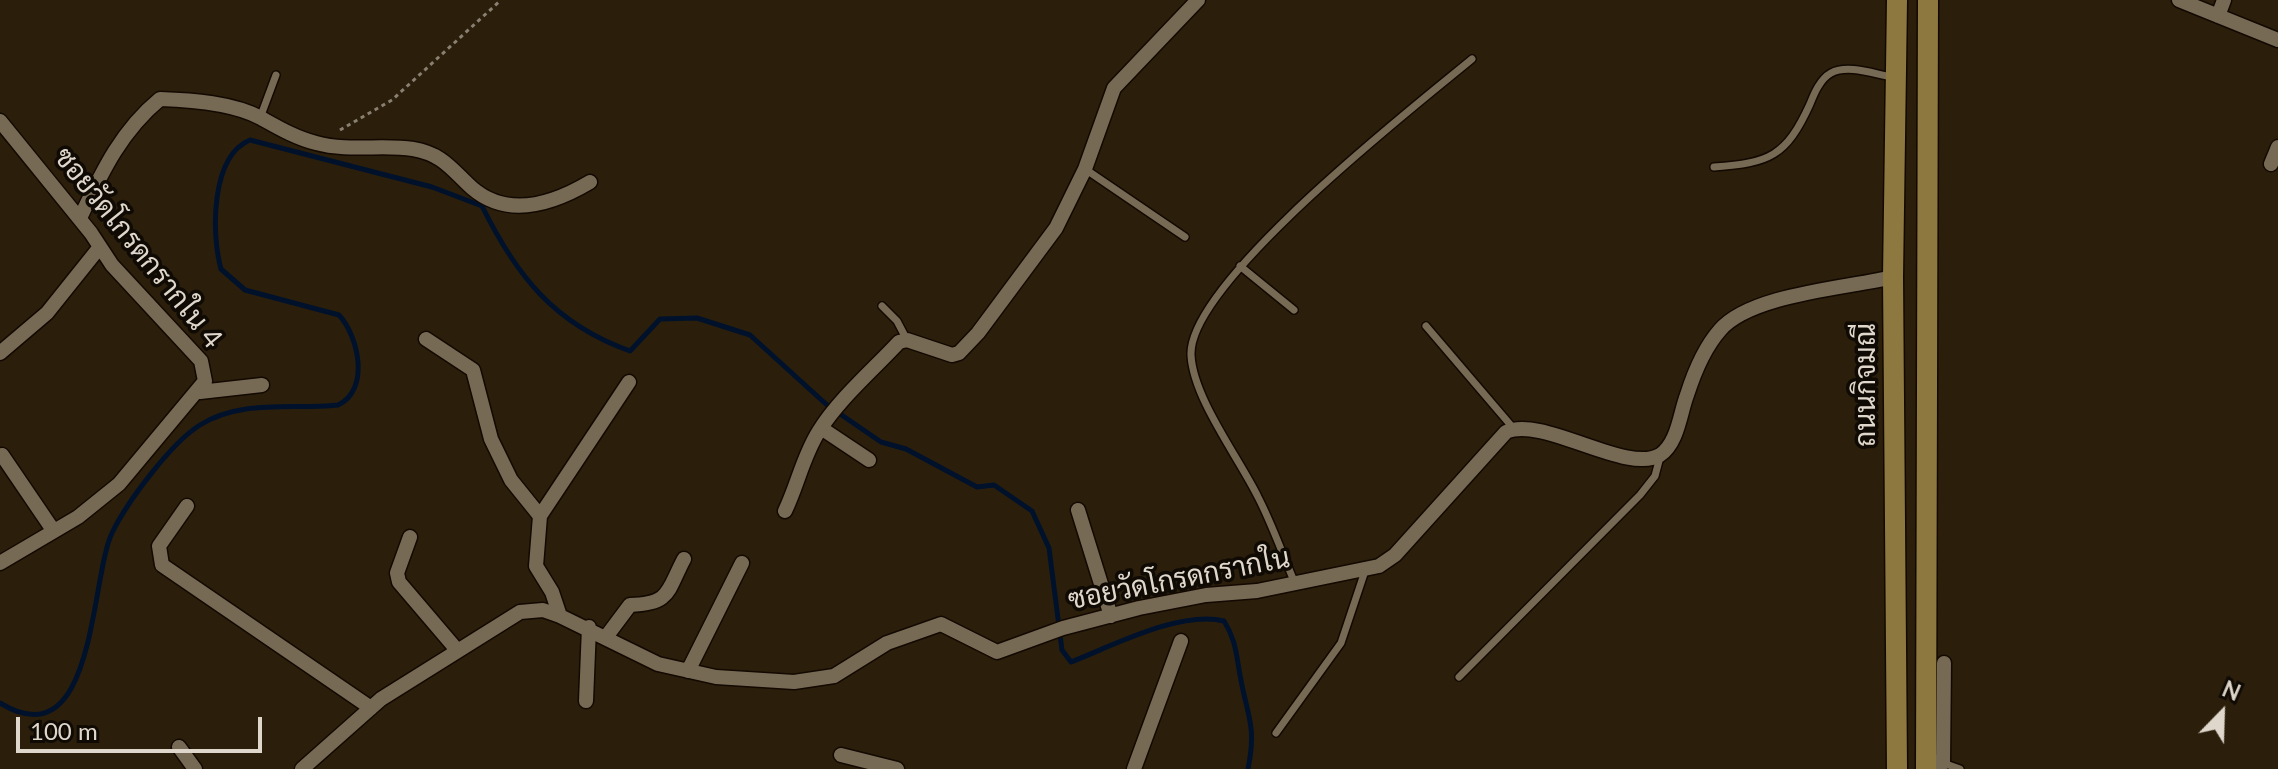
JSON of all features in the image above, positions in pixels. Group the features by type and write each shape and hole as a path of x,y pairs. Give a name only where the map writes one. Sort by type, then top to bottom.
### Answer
{"main road":[{"name":"ถนนกิจมณี","path":"1897,0 1893,277 1897,769"},
{"path":"1928,0 1927,277 1932,764"},
{"path":"1893,277 1927,277"}],"street":[{"path":"785,511 800,478 802,462 821,428 899,342 907,340 952,355 962,350 1056,228 1085,169 1114,88 1198,0"},
{"path":"2179,0 2278,40"},
{"path":"2218,16 2224,0"},
{"path":"80,218 118,143 136,119 160,99 194,100 260,118 273,127 317,144 370,150 413,149 447,161 474,190 512,209 569,194 590,182"},
{"name":"ซอยวัดโกรดกรากใน 4","path":"0,121 80,218 99,248 201,361 205,381 200,392 119,484 78,517 0,563"},
{"path":"2271,164 2278,147"},
{"path":"0,353 47,313 99,248"},
{"path":"1514,429 1529,430 1628,457 1650,459 1660,454 1673,436 1699,365 1720,329 1733,319 1772,303 1893,277"},
{"path":"426,339 473,370 491,439 511,480 540,516"},
{"path":"560,616 552,592 536,566 540,516 629,382"},
{"path":"200,392 262,385"},
{"path":"821,428 869,460"},
{"name":"ซอยวัดโกรดกรากใน","path":"302,769 371,708 520,612 543,610 589,627 637,657 688,671 757,680 818,681 847,670 887,643 941,624 997,652 1111,616 1184,599 1257,591 1379,566 1395,555 1499,437 1514,429"},
{"path":"2,455 53,530"},
{"path":"187,506 159,546 162,565 371,708"},
{"path":"1078,510 1111,616"},
{"path":"410,537 397,573 399,582 457,650"},
{"path":"606,637 630,605 659,602 670,592 684,559"},
{"path":"688,671 742,563"},
{"path":"586,701 589,627"},
{"path":"1134,769 1181,641"},
{"path":"1932,764 1944,663"},
{"path":"179,747 195,769"},
{"path":"841,755 897,769"}],"lane":[{"path":"1294,581 1259,497 1212,414 1191,355 1195,331 1240,266 1338,172 1472,59"},
{"path":"1714,167 1757,164 1786,145 1816,89 1830,74 1848,69 1896,78"},
{"path":"260,118 276,75"},
{"path":"1085,169 1185,237"},
{"path":"1240,266 1294,310"},
{"path":"882,306 897,321 907,340"},
{"path":"1426,326 1514,429"},
{"path":"1459,677 1640,495 1655,476 1660,454"},
{"path":"1276,733 1341,643 1365,569"},
{"path":"1932,764 1960,769"}],"path":[{"path":"317,144 392,100 501,0"}],"waterway":[{"path":"0,703 31,715 55,708 72,687 84,657 112,533 151,474 176,445 200,425 216,417 267,407 338,405 348,398 354,388 358,376 356,349 339,315 245,290 221,269 215,217 221,178 237,149 250,140 432,187 482,206 509,254 540,294 580,327 603,340 630,351 660,319 697,318 750,335 827,405 881,442 906,449 977,487 994,485 1032,511 1049,548 1062,650 1071,662 1168,625 1207,619 1224,621 1235,647 1250,721 1252,742 1248,769"}]}
